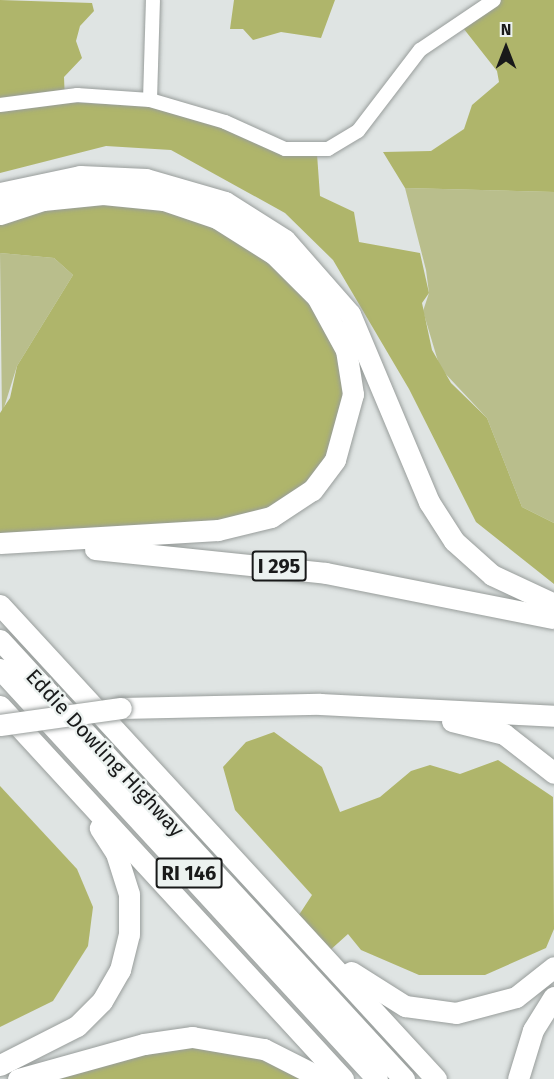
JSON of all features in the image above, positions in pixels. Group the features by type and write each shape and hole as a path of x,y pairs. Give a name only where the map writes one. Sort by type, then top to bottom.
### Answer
{"highway":[{"path":"0,193 80,176 146,178 225,202 285,240 331,286 358,329 422,487 450,535 492,575 554,604"},
{"path":"0,214 43,201 103,194 164,200 217,218 274,254 317,297 344,343 352,394 335,460 302,498 271,517 218,530 0,545"},
{"name":"I 295","path":"0,545 243,562 368,580 554,618"},
{"path":"0,605 436,1079"},
{"name":"Eddie Dowling Highway","path":"0,640 404,1079"},
{"name":"Eddie Dowling Highway","path":"0,669 377,1079"},
{"path":"320,704 478,725 527,748 554,773"},
{"path":"0,716 121,708 320,704 554,716"},
{"path":"0,706 343,1079"},
{"path":"0,725 121,708"},
{"path":"0,1065 64,1035 95,1010 117,976 129,934 129,894 116,853 48,758"},
{"path":"262,890 360,979 417,1010 456,1014 494,1007 528,990 554,967"},
{"path":"518,1079 532,1030 554,997"},
{"path":"18,1079 144,1044 192,1037 264,1048 323,1079"}],"street":[{"path":"150,100 153,0"},
{"path":"0,105 77,95 150,100 302,152 342,142 373,111 420,50 494,0"}],"green space":[{"path":"0,0 92,3 94,11 80,26 76,41 82,58 64,77 65,102 147,106 317,154 320,196 354,212 359,242 420,253 429,293 422,303 432,350 451,383 487,418 522,507 554,523 554,584 476,522 409,389 333,260 285,213 171,150 106,146 0,173"},
{"path":"234,0 335,0 321,38 281,32 253,40 243,29 230,29"},
{"path":"501,0 554,0 554,192 405,188 383,152 431,151 464,129 472,105 499,82 497,71 460,24"},
{"path":"405,188 554,192 554,523 522,507 487,418 440,368 423,311 429,293 426,270"},
{"path":"141,200 250,239 334,324 350,431 287,514 0,542 0,413 10,398 17,366 73,275 54,258 0,253 0,220 64,201"},
{"path":"0,253 54,258 73,275 17,366 2,414"},
{"path":"274,732 322,767 340,812 380,797 411,771 430,765 460,774 498,760 553,797 554,929 546,948 485,975 419,975 361,950 348,934 328,952 295,921 312,895 235,810 223,767 246,742"},
{"path":"0,786 77,869 93,907 88,946 53,1001 0,1027"},
{"path":"162,1044 246,1048 315,1079 36,1079"}]}
